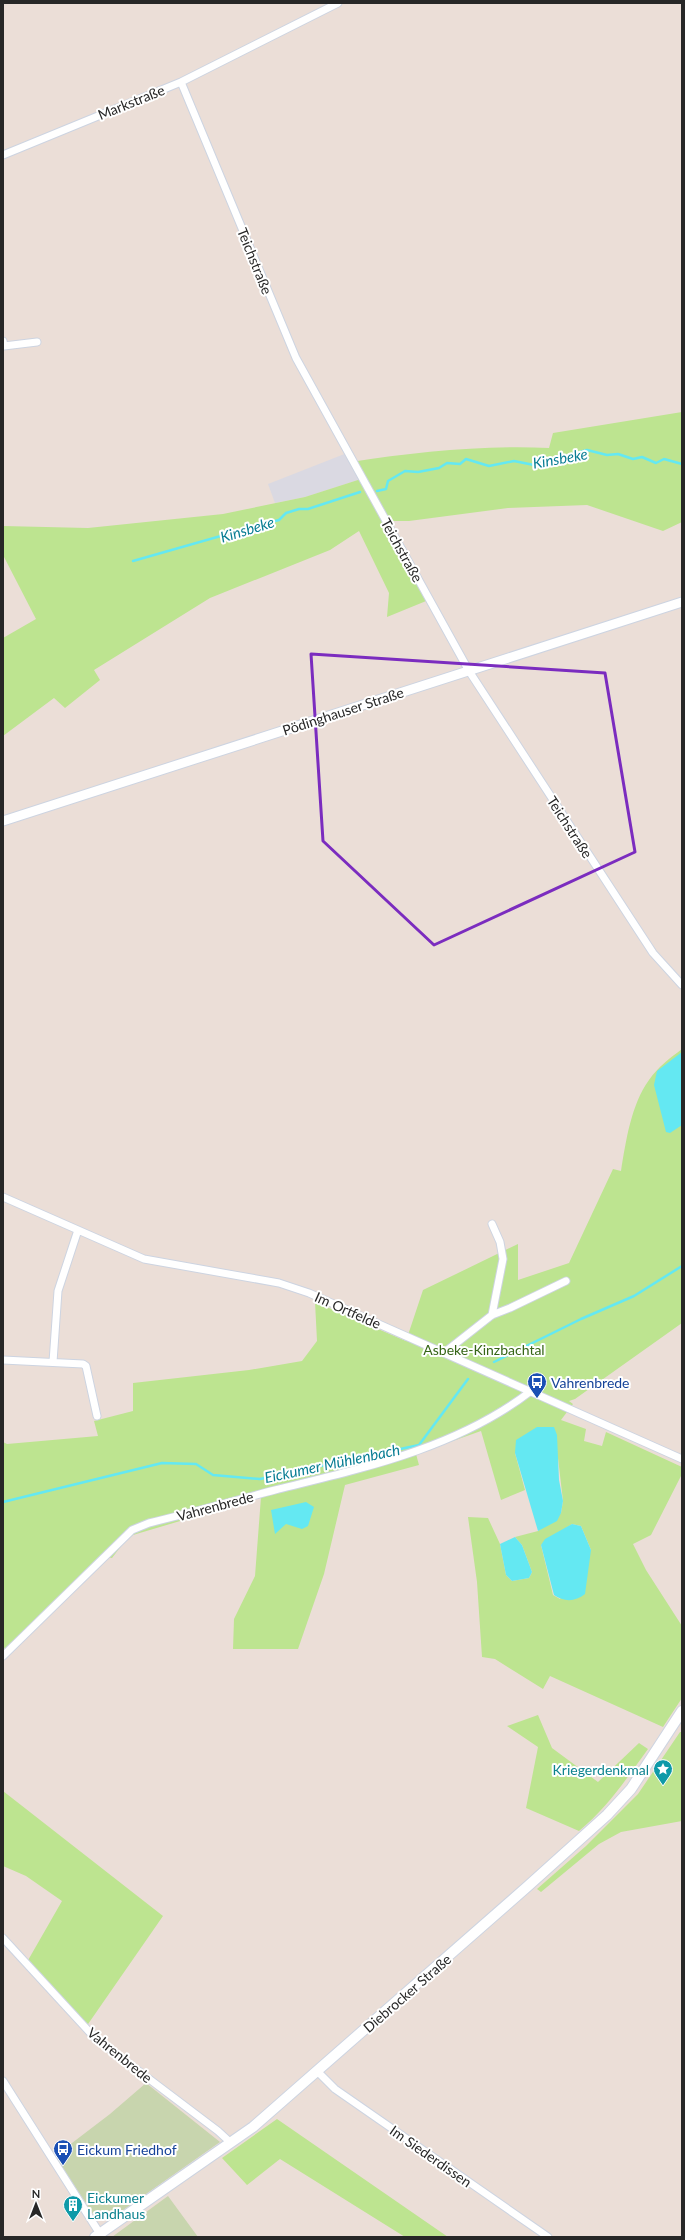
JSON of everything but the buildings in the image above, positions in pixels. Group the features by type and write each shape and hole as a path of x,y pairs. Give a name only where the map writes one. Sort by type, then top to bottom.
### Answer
{"main road":[{"name":"Diebrocker Straße","path":"99,2236 253,2127 607,1815 631,1789 682,1711"}],"street":[{"name":"Markstraße","path":"3,154 182,82 338,3"},
{"name":"Teichstraße","path":"182,82 296,358 469,671 653,953 682,985"},
{"path":"3,341 4,346 37,342"},
{"name":"Pödinghauser Straße","path":"3,821 682,602"},
{"name":"Im Ortfelde","path":"3,1197 151,1261 250,1277 295,1288 445,1352 682,1459"},
{"path":"492,1224 500,1242 503,1259 492,1315"},
{"path":"53,1362 58,1291 78,1230"},
{"path":"445,1352 492,1315 566,1281"},
{"path":"3,1360 83,1364 86,1366 97,1416"},
{"name":"Vahrenbrede","path":"3,1656 132,1530 149,1523 337,1475 404,1455 476,1428 514,1404 531,1391"},
{"name":"Vahrenbrede","path":"3,1938 94,2038 218,2131 231,2143"},
{"name":"Im Siederdissen","path":"317,2071 335,2089 548,2237"},
{"path":"3,2080 99,2236"}],"highlighted area":[{"path":"311,654 605,673 635,852 434,945 323,841"}],"shaded area":[{"path":"347,453 361,479 305,497 275,503 268,484"}],"green space":[{"path":"682,412 682,522 663,531 587,505 508,508 409,521 388,521 431,599 387,617 389,593 359,531 330,550 210,598 94,670 100,680 65,708 54,698 3,736 3,638 36,619 3,555 3,526 88,528 223,514 305,497 361,479 351,462 400,455 474,448 549,448 553,433"},
{"name":"Asbeke-Kinzbachtal","path":"682,1049 682,1323 575,1399 569,1401 573,1404 561,1420 586,1429 584,1441 602,1446 606,1432 682,1467 682,1474 651,1535 633,1544 646,1570 682,1626 682,1698 663,1727 550,1676 543,1689 495,1659 482,1657 477,1582 468,1517 488,1518 500,1544 506,1575 512,1581 529,1578 532,1572 522,1545 515,1537 538,1531 561,1513 563,1501 558,1458 515,1453 525,1490 501,1500 481,1431 416,1454 419,1465 345,1485 324,1574 298,1649 233,1649 234,1619 255,1576 261,1497 133,1535 125,1541 112,1558 105,1557 6,1650 3,1646 3,1442 7,1444 98,1436 94,1421 133,1411 133,1383 249,1370 302,1361 317,1341 315,1302 406,1341 423,1290 518,1244 518,1280 569,1263 613,1169 621,1171 630,1124 643,1090 656,1071","holes":["572,1524 581,1526 591,1550 560,1599 553,1595 541,1545"]},
{"path":"538,1715 552,1748 598,1782 639,1743 648,1749 608,1803 579,1831 526,1808 538,1747 507,1726"},
{"path":"680,1732 682,1732 682,1821 621,1832 599,1844 541,1892 537,1889 586,1846 638,1794"},
{"path":"3,1791 163,1916 86,2027 27,1962 62,1901 26,1876 3,1866"},
{"path":"146,2083 220,2142 109,2220 97,2220 55,2156 110,2114"},
{"path":"277,2119 448,2237 405,2237 280,2159 247,2185 222,2158"},
{"path":"168,2196 198,2237 112,2237"}],"water":[{"path":"682,1052 682,1125 670,1133 666,1132 654,1085 657,1071"},
{"path":"537,1427 554,1427 557,1435 559,1480 563,1501 561,1513 557,1521 538,1531 515,1453 516,1440"},
{"path":"306,1502 314,1507 308,1526 302,1529 286,1524 275,1534 271,1510"},
{"path":"572,1524 581,1526 591,1550 585,1594 577,1599 566,1600 554,1595 541,1545 545,1539"},
{"path":"515,1537 522,1545 532,1572 529,1578 512,1581 506,1575 500,1544"}],"waterway":[{"name":"Kinsbeke","path":"377,491 386,489 388,481 405,471 418,472 439,468 447,463 460,464 466,459 489,466 514,461 534,465 587,450 607,455 618,454 633,459 642,457 656,463 664,459 682,464"},
{"name":"Kinsbeke","path":"133,561 279,520 286,513 299,509 308,509 360,492"},
{"name":"Eickumer Mühlenbach","path":"494,1362 581,1319 634,1296 682,1266"},
{"name":"Eickumer Mühlenbach","path":"3,1502 162,1463 196,1464 213,1475 260,1479 419,1445 468,1379"}],"place":[{"name":"Vahrenbrede","path":"537,1399"},
{"name":"Kriegerdenkmal","path":"663,1786"},
{"name":"Eickum Friedhof","path":"63,2166"},
{"name":"Eickumer Landhaus","path":"73,2222"}]}
